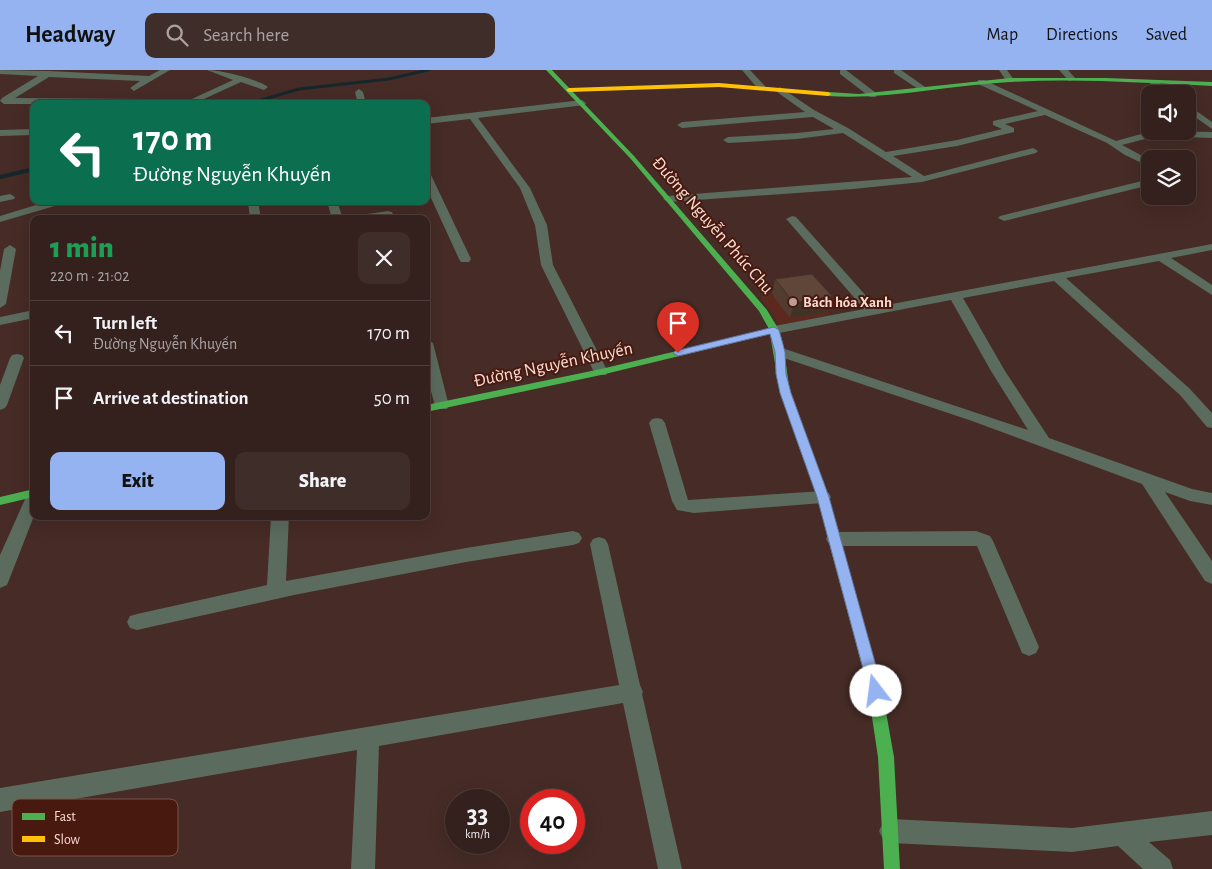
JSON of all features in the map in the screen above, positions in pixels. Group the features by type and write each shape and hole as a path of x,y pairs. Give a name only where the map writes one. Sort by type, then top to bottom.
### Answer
{"street":[{"path":"134,88 166,70"},
{"path":"211,70 264,87"},
{"name":"Đường Nguyễn Phúc Chu","path":"549,70 582,103 668,199 763,310 774,330 780,352 781,374 785,393 823,497 876,691 882,722 891,831 892,869"},
{"path":"746,70 762,88"},
{"path":"1003,70 1010,80"},
{"path":"1063,70 1072,79"},
{"path":"897,71 924,89"},
{"path":"0,72 51,72 150,79"},
{"path":"2,103 51,72"},
{"path":"843,72 873,95"},
{"path":"195,100 242,79"},
{"path":"569,90 699,85 762,88 850,96 1010,80 1072,79 1212,84"},
{"path":"981,82 1114,144 1141,159"},
{"path":"1153,82 1157,85"},
{"path":"780,90 815,114 845,130 922,179"},
{"path":"359,92 361,100"},
{"path":"2,103 30,103"},
{"path":"430,120 582,103"},
{"path":"884,154 957,142 1011,130 996,123 1046,112"},
{"path":"682,125 815,114"},
{"path":"1196,114 1212,126"},
{"path":"472,115 525,188 541,225 547,265 601,372"},
{"path":"728,140 797,136 845,130"},
{"path":"0,133 30,132"},
{"path":"1114,144 1156,133 1212,134"},
{"path":"668,199 853,186 922,179 1033,151"},
{"path":"430,184 466,259"},
{"path":"1004,218 1141,184"},
{"path":"0,219 47,205"},
{"path":"792,219 872,312"},
{"path":"774,330 1212,248"},
{"path":"0,304 10,249"},
{"path":"1196,250 1212,258"},
{"path":"1161,257 1212,291"},
{"path":"1057,277 1185,392 1212,423"},
{"path":"956,297 998,371 1044,442"},
{"path":"0,321 30,315"},
{"name":"Đường Nguyễn Khuyến","path":"430,408 601,372 774,330"},
{"path":"780,352 977,417 1190,495 1212,499"},
{"path":"0,405 17,358"},
{"path":"430,359 442,406"},
{"path":"657,423 680,501 683,505 694,506 823,497"},
{"path":"1148,480 1212,576"},
{"path":"0,501 30,495"},
{"path":"0,580 16,536 30,506"},
{"path":"276,591 280,520"},
{"path":"137,622 276,591 466,555 573,538"},
{"path":"835,538 976,538 984,541 1029,647"},
{"path":"599,544 633,692 670,869"},
{"path":"0,800 633,692"},
{"path":"363,869 368,737"},
{"path":"891,831 1072,840 1212,823"},
{"path":"1122,834 1162,869"}],"shaded area":[{"name":"Bách hóa Xanh","path":"808,289 831,315 779,325 760,296"}],"building":[{"path":"812,274 832,296 794,303 775,279"}],"waterway":[{"path":"261,100 299,89 389,79 428,70"},
{"path":"0,177 30,170"}],"traffic: fast":[{"path":"549,70 632,157 763,310 774,330 778,343 785,393 823,497 832,531"},
{"path":"828,94 859,96 1010,80 1106,80 1212,84"},
{"path":"430,408 601,372 774,330"},
{"path":"0,501 30,494"},
{"path":"874,684 886,757 892,869"}],"traffic: slow":[{"path":"569,90 719,85 828,94"},
{"path":"832,531 874,684"}],"place":[{"name":"Bách hóa Xanh","path":"793,302"}],"route":[{"path":"678,353 774,330 780,352 781,374 785,393 823,497 876,691"}]}
